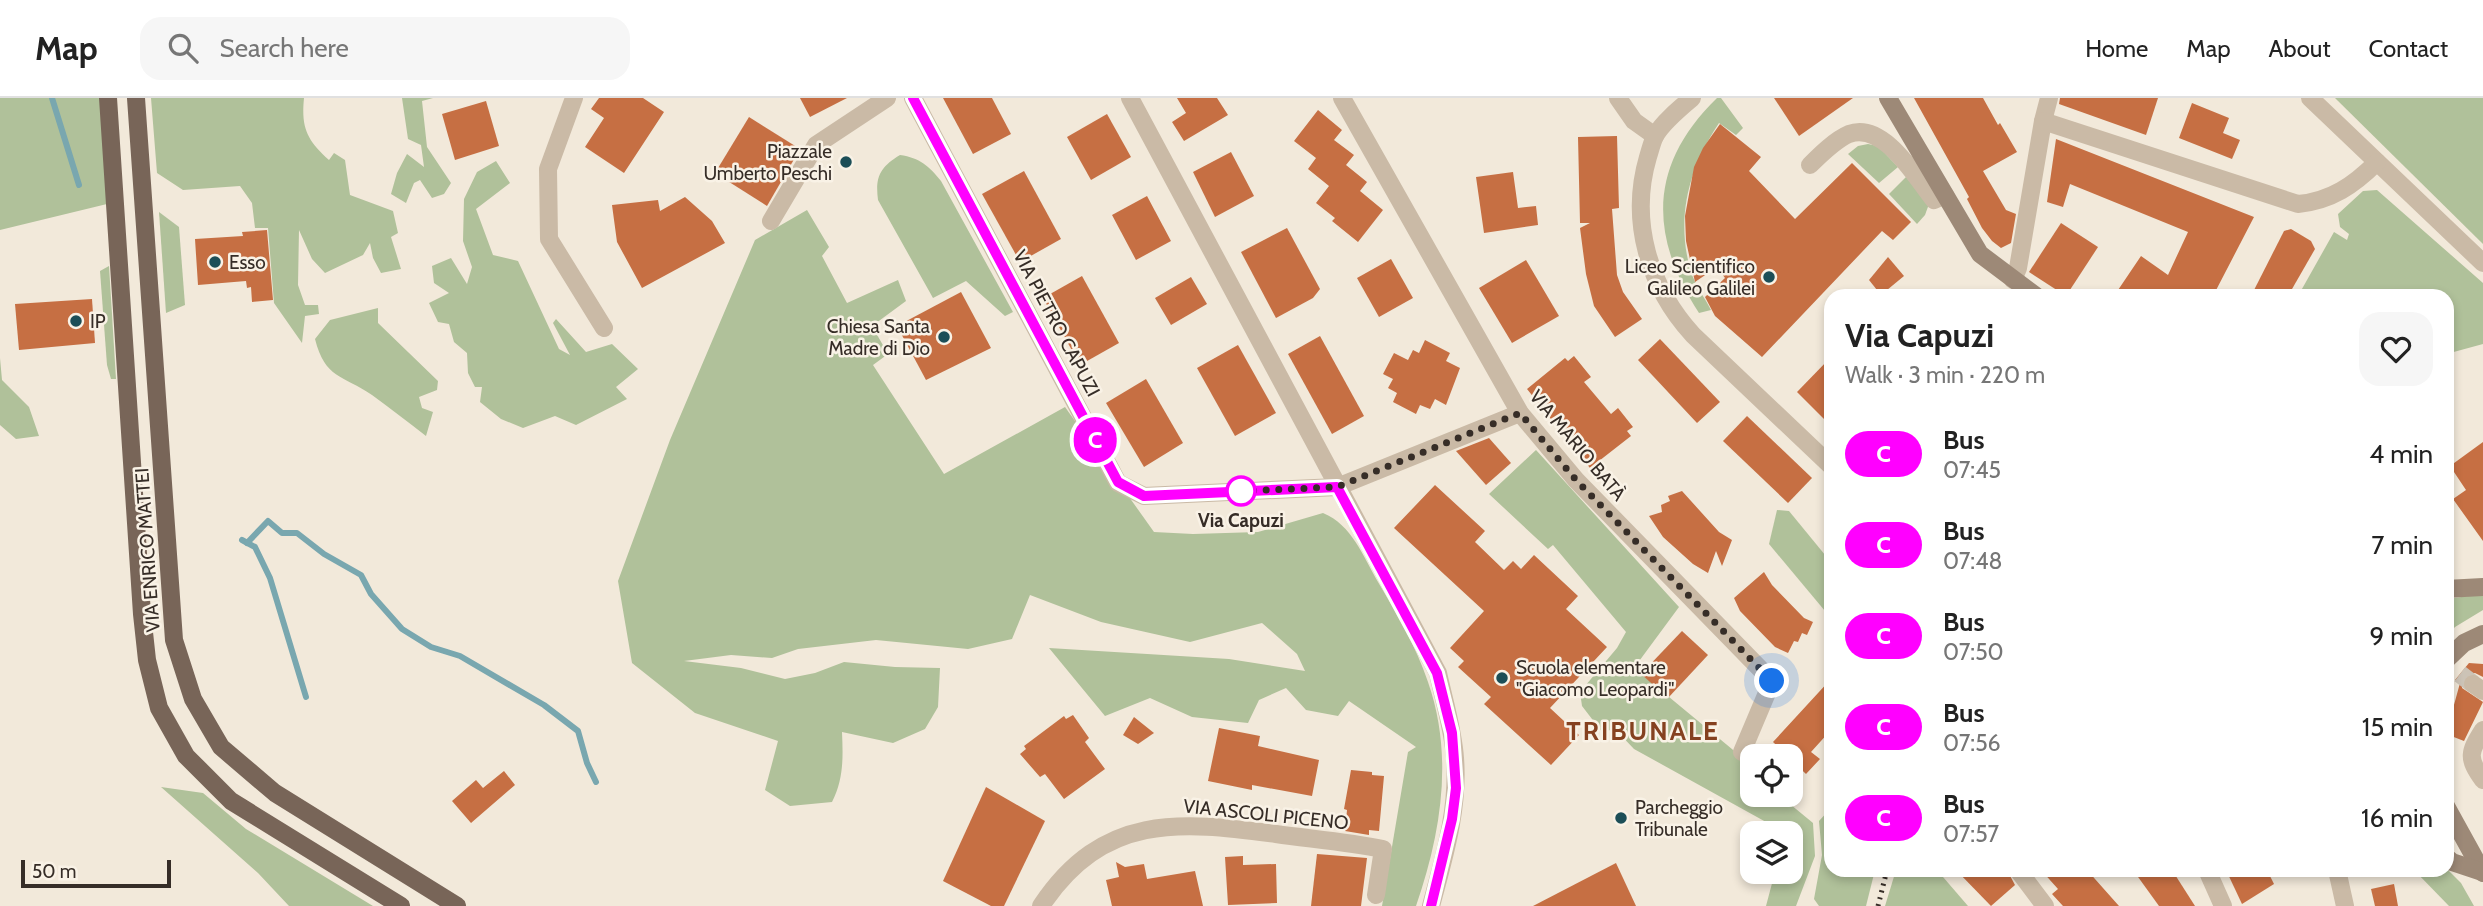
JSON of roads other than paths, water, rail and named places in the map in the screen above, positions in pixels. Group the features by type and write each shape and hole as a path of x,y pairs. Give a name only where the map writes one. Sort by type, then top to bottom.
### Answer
{"main road":[{"name":"VIA ENRICO MATTEI","path":"108,98 142,614 147,660 159,708 186,756 231,801 401,906"},
{"name":"VIA ENRICO MATTEI","path":"136,98 174,640 193,699 220,747 275,793 457,906"},
{"path":"1888,98 1980,254 2026,289"},
{"path":"2454,589 2483,587"},
{"path":"2454,652 2463,643 2483,634"},
{"path":"2454,820 2483,872"},
{"path":"2454,863 2483,872"}],"street":[{"path":"574,98 548,169 549,239 604,328"},
{"path":"771,221 816,145 887,98"},
{"name":"VIA PIETRO CAPUZI","path":"913,98 1118,482 1144,496 1337,487 1520,413"},
{"path":"1130,98 1437,673 1452,733 1456,788 1452,819 1430,906"},
{"name":"VIA MARIO BATÀ","path":"1342,98 1520,413 1576,480 1772,681 1745,744"},
{"path":"1618,98 1634,121 1655,136"},
{"path":"1692,98 1655,136 1643,175 1639,213 1645,248 1655,279 1673,313 1762,403 1824,460"},
{"path":"2013,280 2018,268 2049,98"},
{"path":"2310,98 2483,263"},
{"path":"2043,121 2204,176 2298,204 2333,197 2363,177 2377,162"},
{"path":"1810,165 1849,134 1867,134 1889,143 1934,200 1945,195"},
{"path":"2483,730 2472,748 2472,765 2483,780"},
{"name":"VIA ASCOLI PICENO","path":"1041,906 1054,887 1096,851 1115,840 1176,825 1235,829 1383,849 1376,895"},
{"path":"2023,877 2045,906"},
{"path":"2210,877 2223,906"},
{"path":"2339,877 2345,906"}],"waterway":[{"path":"52,98 79,185"},
{"path":"247,543 268,521 282,533 297,533 324,554 361,575 371,594 402,629 431,647 460,656 544,705 578,731 587,763 596,782"},
{"path":"242,540 255,547 270,578 306,697"}],"tunnel":[{"path":"2460,674 2473,684"}],"railway":[{"path":"1878,906 1885,877"}],"place":[{"name":"Piazzale Umberto Peschi","path":"846,162"},
{"name":"Esso","path":"215,262"},
{"name":"Liceo Scientifico Galileo Galilei","path":"1769,277"},
{"name":"IP","path":"76,321"},
{"name":"Chiesa Santa Madre di Dio","path":"944,337"},
{"name":"Via Capuzi","path":"1241,491"},
{"name":"Scuola elementare \"Giacomo Leopardi\"","path":"1502,678"},
{"name":"Parcheggio Tribunale","path":"1621,818"}],"district":[{"name":"TRIBUNALE","path":"1643,731"}]}
